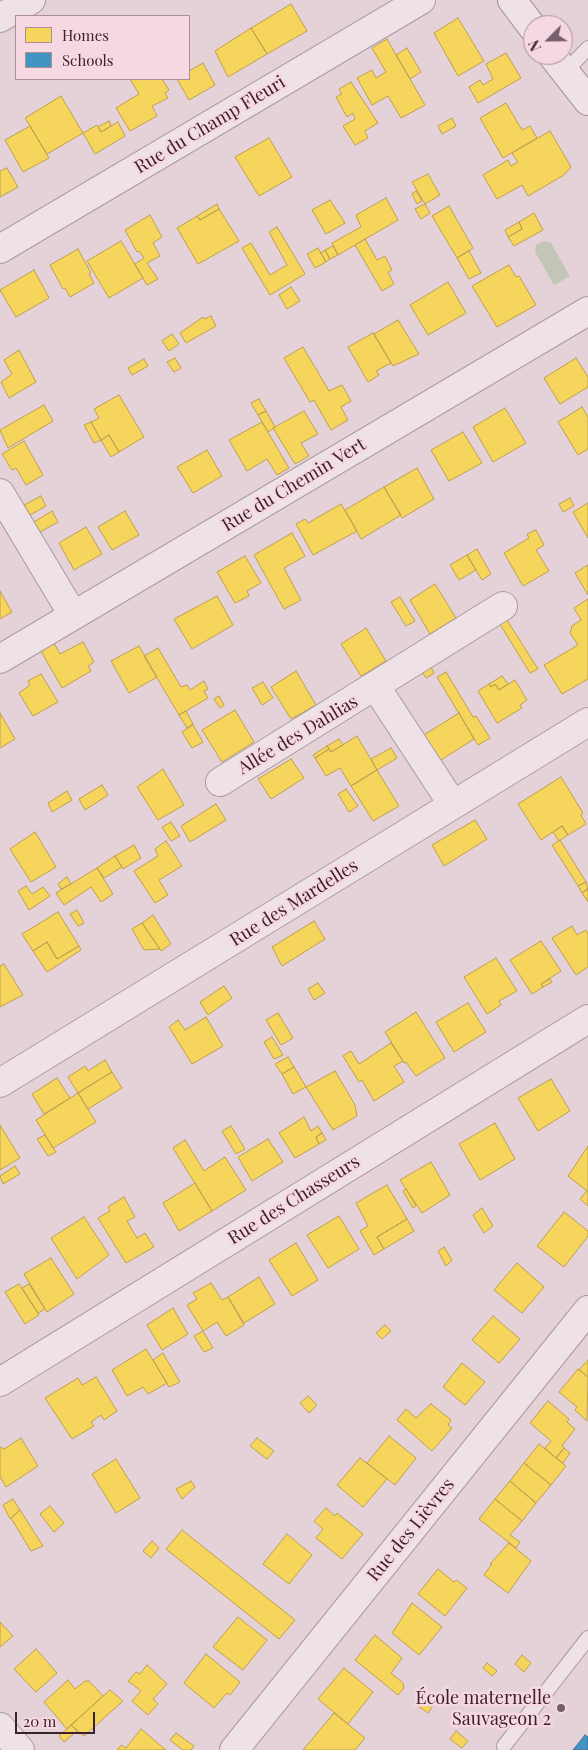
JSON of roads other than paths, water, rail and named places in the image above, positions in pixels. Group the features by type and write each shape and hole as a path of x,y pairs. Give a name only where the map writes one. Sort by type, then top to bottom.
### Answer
{"street":[{"path":"0,18 31,0"},
{"name":"Rue du Champ Fleuri","path":"0,249 421,0"},
{"path":"512,0 523,15"},
{"path":"560,65 588,101"},
{"name":"Rue du Chemin Vert","path":"0,659 588,311"},
{"path":"0,493 73,615"},
{"name":"Allée des Dahlias","path":"220,782 376,687 503,606"},
{"name":"Allée des Dahlias","path":"376,687 453,805"},
{"name":"Rue des Mardelles","path":"0,1083 588,722"},
{"name":"Rue des Chasseurs","path":"0,1382 588,1019"},
{"name":"Rue des Lièvres","path":"234,1750 588,1310"},
{"path":"0,1727 20,1750"}],"lane":[{"path":"573,56 588,48"},
{"path":"504,1746 588,1638"}],"place":[{"name":"École maternelle Sauvageon 2","path":"561,1708"}]}
